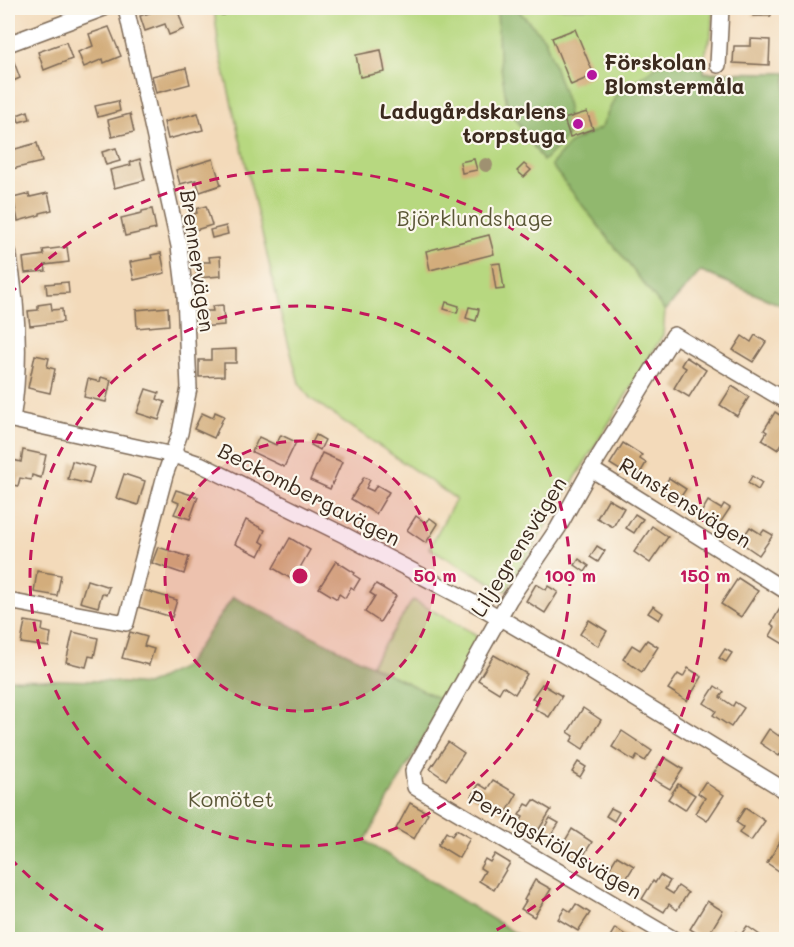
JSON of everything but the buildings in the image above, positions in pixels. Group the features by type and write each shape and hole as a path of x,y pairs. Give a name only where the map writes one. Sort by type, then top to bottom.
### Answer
{"street":[{"path":"8,44 104,8"},
{"name":"Brennervägen","path":"8,601 126,623 165,474 180,433 189,388 185,295 172,213 126,8"},
{"path":"718,65 721,8"},
{"path":"8,251 16,318 16,392 10,419"},
{"name":"Liljegrensvägen","path":"415,787 413,771 499,618 558,528 591,469 674,335 786,401"},
{"name":"Beckombergavägen","path":"10,419 173,455 200,464 344,535 499,618 786,791"},
{"name":"Runstensvägen","path":"591,469 786,591"},
{"name":"Peringskiöldsvägen","path":"415,787 675,939"}],"green space":[{"name":"Björklundshage","path":"214,8 713,8 711,35 704,57 704,72 786,73 786,307 700,271 665,311 663,335 506,591 429,548 456,499 310,398 299,383 219,49"},
{"path":"497,8 516,8 545,39 568,106 567,137 543,161 507,105 499,55"},
{"path":"670,57 704,57 704,73 786,73 786,307 701,271 665,311 551,165 570,143 601,128 616,95"},
{"name":"Komötet","path":"233,597 444,701 365,841 525,939 8,939 8,679 102,681 147,685 185,666"},
{"path":"413,600 475,634 477,640 444,701 371,665"}],"place":[{"name":"Förskolan Blomstermåla","path":"592,75"},
{"name":"Ladugårdskarlens torpstuga","path":"578,124"}]}
